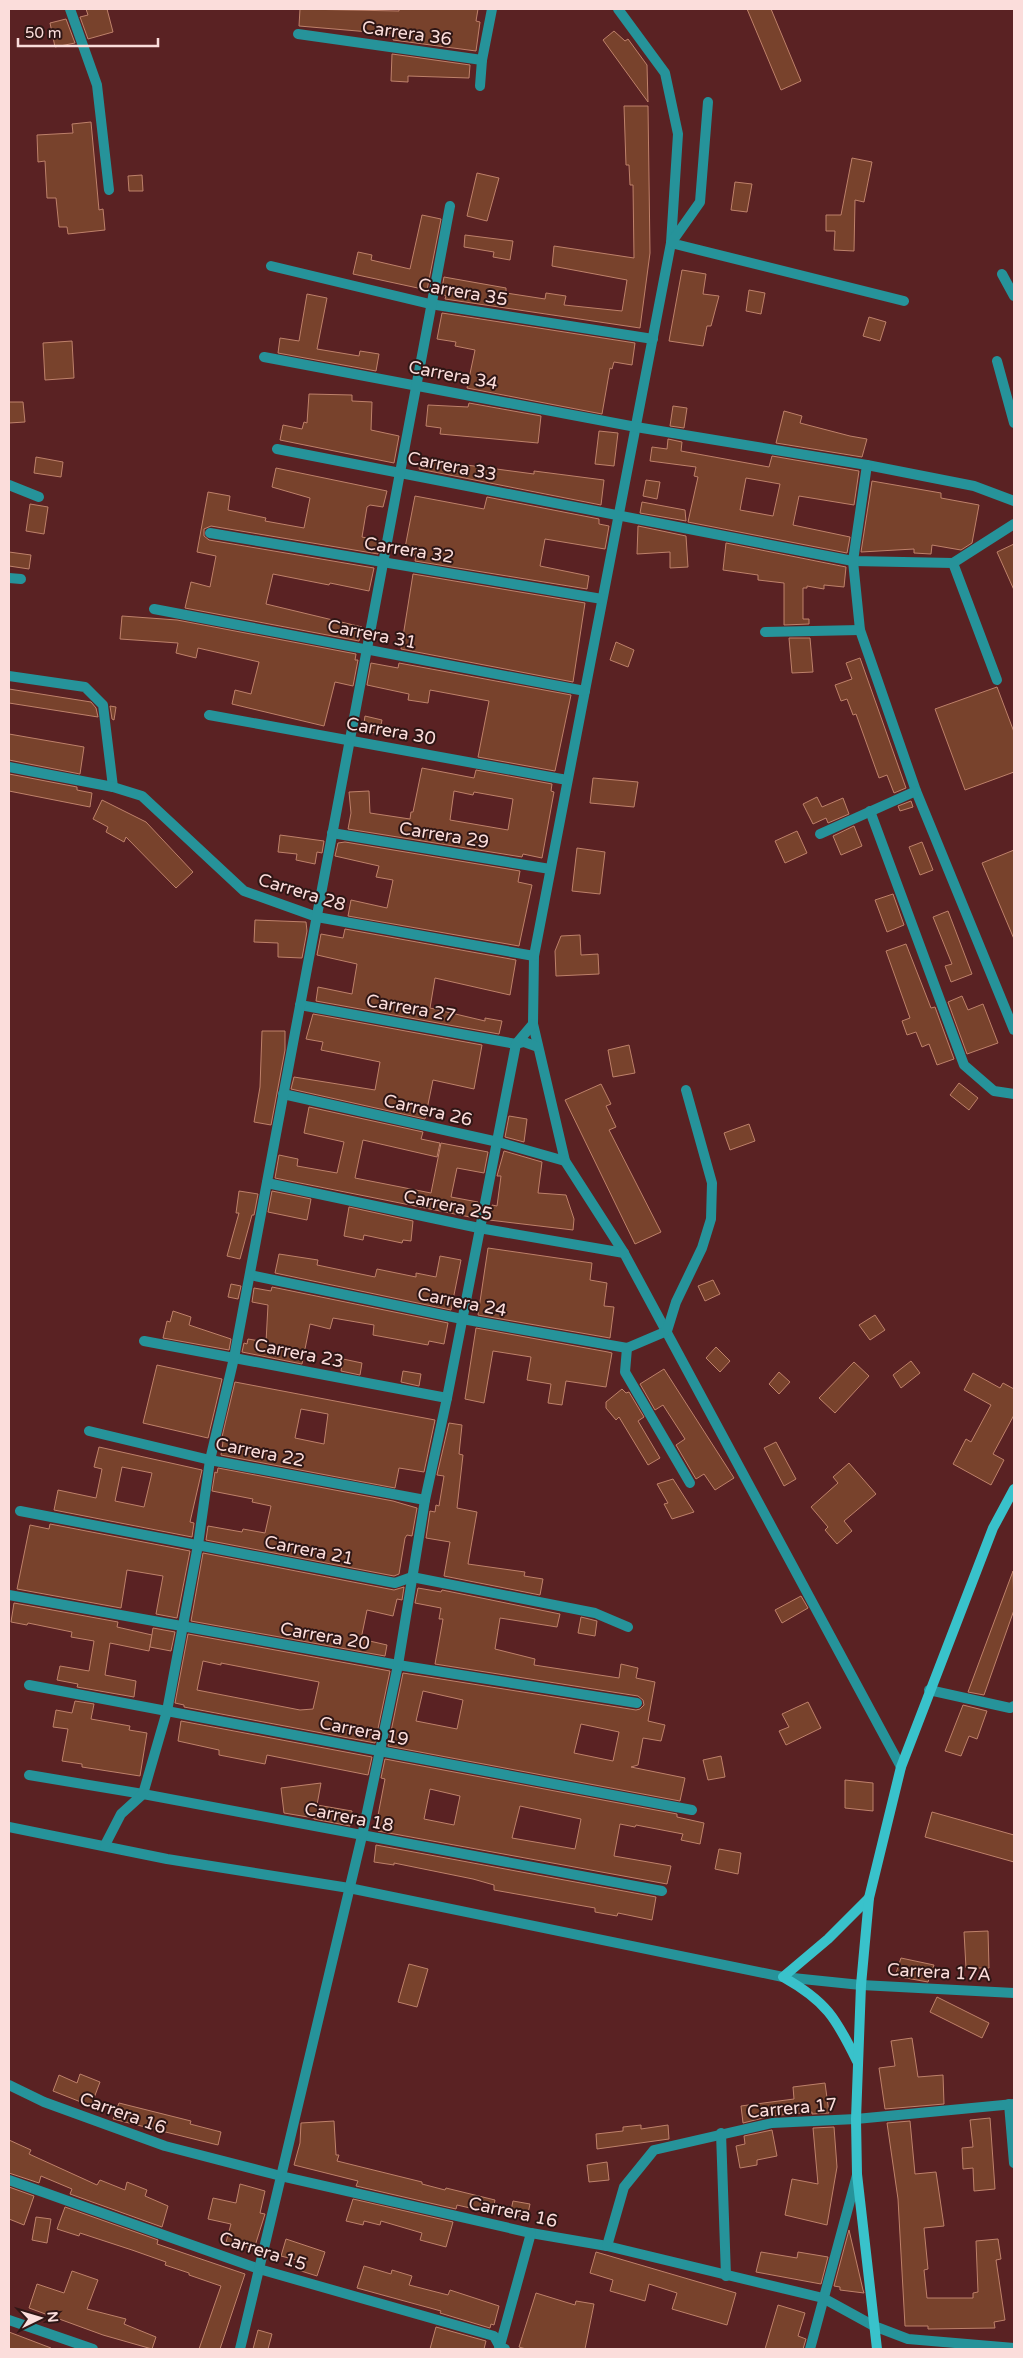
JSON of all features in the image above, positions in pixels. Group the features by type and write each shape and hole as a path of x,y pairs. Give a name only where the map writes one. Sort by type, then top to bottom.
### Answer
{"main road":[{"path":"877,2349 857,2174 856,2119 861,1985 869,1898 901,1767 929,1690 993,1528 1014,1489"},
{"path":"858,2061 828,2009 807,1990 783,1977 821,1946 869,1898"}],"street":[{"path":"70,9 97,85 109,190"},
{"path":"480,86 482,60 492,9"},
{"path":"618,9 665,73 678,134 671,243 534,956 533,1024 565,1161 624,1254 667,1331 901,1767"},
{"name":"Carrera 36","path":"298,34 482,60"},
{"path":"671,243 700,202 708,102"},
{"path":"105,1846 121,1814 143,1794 167,1711 198,1545 210,1460 234,1358 250,1275 430,304 450,206"},
{"path":"671,243 904,302"},
{"name":"Carrera 35","path":"271,266 430,304 653,339"},
{"path":"1002,274 1014,296"},
{"name":"Carrera 34","path":"264,357 636,427 867,465 974,486 1014,500"},
{"path":"997,360 1014,423"},
{"name":"Carrera 33","path":"277,449 853,561 953,563"},
{"path":"867,465 853,561 860,630 916,791 1014,1030"},
{"path":"9,485 38,497"},
{"path":"997,680 953,563 1014,524"},
{"name":"Carrera 32","path":"210,533 602,598"},
{"path":"9,578 20,580"},
{"name":"Carrera 31","path":"154,610 585,691"},
{"path":"764,632 860,630"},
{"path":"9,676 85,687 103,705 113,787"},
{"name":"Carrera 30","path":"209,715 567,780"},
{"name":"Carrera 28","path":"9,767 113,787 142,796 244,891 317,917 534,956"},
{"path":"820,834 916,791"},
{"path":"870,811 964,1065 994,1091 1014,1094"},
{"name":"Carrera 29","path":"332,833 550,869"},
{"name":"Carrera 27","path":"300,1005 516,1044 524,1042 538,1047"},
{"path":"240,2349 362,1836 398,1665 425,1500 447,1398 516,1044 533,1024"},
{"path":"686,1090 712,1184 711,1219 702,1248 676,1302 667,1331 627,1348 624,1372 690,1482"},
{"name":"Carrera 26","path":"284,1094 498,1142 565,1161"},
{"name":"Carrera 25","path":"267,1183 479,1228 624,1254"},
{"name":"Carrera 24","path":"250,1275 462,1319 627,1348"},
{"name":"Carrera 23","path":"144,1341 447,1398"},
{"name":"Carrera 22","path":"89,1431 210,1460 425,1500"},
{"name":"Carrera 21","path":"20,1511 395,1583 412,1577 590,1613 628,1627"},
{"name":"Carrera 20","path":"9,1595 182,1628 637,1703"},
{"name":"Carrera 19","path":"29,1685 692,1810"},
{"path":"929,1690 1010,1708 1014,1706"},
{"name":"Carrera 18","path":"30,1775 143,1794 662,1891"},
{"name":"Carrera 17A","path":"9,1827 167,1859 349,1888 783,1977 861,1985 1014,1993"},
{"name":"Carrera 16","path":"9,2085 44,2102 165,2146 281,2176 531,2233 608,2246 823,2298 874,2326 908,2339 1014,2348"},
{"path":"1012,2104 1014,2163"},
{"name":"Carrera 17","path":"608,2246 624,2188 654,2150 721,2133 772,2123 856,2119 1012,2104"},
{"path":"721,2133 726,2276"},
{"path":"810,2349 857,2174"},
{"name":"Carrera 15","path":"9,2180 259,2269 494,2336 502,2349"},
{"path":"502,2349 531,2233"},
{"path":"9,2320 93,2349"}],"building":[{"path":"86,9 107,9 113,32 88,39 80,17 88,15"},
{"path":"300,9 399,11 399,9 478,9 476,21 480,22 476,51 393,40 393,34 299,26"},
{"path":"747,9 771,9 801,81 781,90"},
{"path":"66,19 75,43 55,47 50,23"},
{"path":"614,31 625,41 628,39 647,65 648,102 603,40"},
{"path":"392,54 470,65 469,78 408,76 408,82 391,81"},
{"path":"624,106 648,106 650,253 640,328 445,299 446,296 441,293 444,277 506,288 506,293 545,299 546,293 566,296 564,305 622,311 627,280 552,266 554,246 634,258 633,185 630,185 629,165 626,165"},
{"path":"91,122 99,210 103,209 105,230 68,234 67,227 59,227 56,198 47,198 45,161 38,162 37,135 73,133 72,124"},
{"path":"852,158 872,162 864,202 855,200 854,251 834,250 835,231 826,231 826,215 841,215"},
{"path":"477,173 499,178 487,221 467,216"},
{"path":"142,175 143,191 129,191 128,176"},
{"path":"735,182 752,184 747,212 731,210"},
{"path":"422,215 441,219 427,290 353,274 358,252 372,255 371,260 410,269"},
{"path":"465,235 513,241 510,260 493,257 494,252 464,247"},
{"path":"682,270 706,274 703,294 719,296 711,326 707,326 703,346 669,341"},
{"path":"749,290 765,293 761,314 746,311"},
{"path":"307,294 327,298 317,349 359,356 360,351 379,354 376,371 278,353 280,338 299,341"},
{"path":"442,313 635,343 632,365 614,362 612,369 610,368 602,414 467,388 475,350 455,346 456,342 437,339"},
{"path":"869,317 886,322 880,341 863,336"},
{"path":"72,341 74,378 45,380 43,343"},
{"path":"309,394 352,395 352,401 372,402 371,430 399,436 394,463 280,440 283,425 302,429 304,422 307,423"},
{"path":"9,402 23,402 25,422 9,423"},
{"path":"469,403 541,416 538,443 440,434 441,428 426,426 428,405 468,407"},
{"path":"673,406 687,408 684,428 670,426"},
{"path":"784,411 802,416 800,423 867,439 862,457 776,443"},
{"path":"599,431 618,433 614,466 595,464"},
{"path":"668,439 682,442 681,451 769,467 772,456 859,471 854,505 799,496 793,525 850,537 847,553 688,522 698,477 694,476 696,467 650,461 652,447 667,449","holes":["746,478 780,484 773,516 740,510"]},
{"path":"36,457 63,462 61,477 34,473"},
{"path":"421,459 534,474 534,471 604,480 601,505 419,469"},
{"path":"276,468 387,491 383,507 370,505 367,507 362,537 380,541 378,554 211,526 204,529 204,536 209,540 374,568 369,591 273,574 266,604 362,627 359,641 185,608 191,582 210,587 216,556 197,552 208,492 230,496 228,510 266,518 265,521 304,528 310,498 272,487"},
{"path":"646,480 660,482 657,499 643,496"},
{"path":"872,481 941,493 941,498 979,505 972,543 961,550 932,545 931,554 914,553 914,549 861,552"},
{"path":"415,496 484,509 487,497 599,519 599,524 609,526 605,549 545,539 540,566 589,576 587,589 415,561 416,555 404,553"},
{"path":"642,502 685,510 686,521 640,513"},
{"path":"30,504 48,507 44,534 26,531"},
{"path":"638,526 686,536 688,567 670,568 670,552 637,554"},
{"path":"726,543 846,567 844,587 824,585 824,589 807,586 807,588 803,588 803,619 809,619 809,624 784,625 784,583 758,580 758,575 723,570"},
{"path":"1014,544 1014,590 997,552"},
{"path":"9,552 31,555 29,569 9,566"},
{"path":"413,574 585,603 573,682 401,649"},
{"path":"122,616 177,620 356,654 355,660 358,660 353,686 335,682 324,726 232,704 235,690 251,694 259,662 198,648 196,658 176,653 178,643 120,639"},
{"path":"789,638 810,638 813,672 792,673"},
{"path":"616,642 634,650 628,667 610,660"},
{"path":"860,658 906,788 894,793 887,775 879,778 856,714 853,715 847,699 841,701 835,685 852,679 846,663"},
{"path":"371,663 398,668 399,663 571,695 555,771 478,757 489,701 430,690 428,703 408,700 409,694 367,685"},
{"path":"997,687 1014,732 1014,772 965,790 935,709"},
{"path":"9,689 91,702 96,708 98,717 9,703"},
{"path":"110,706 116,707 114,720 112,719"},
{"path":"365,716 382,720 379,734 363,730"},
{"path":"9,734 84,747 80,774 9,760"},
{"path":"422,768 474,778 476,770 552,784 551,791 554,792 542,858 523,854 522,857 348,829 351,813 349,792 369,791 370,813 410,819 411,812 413,812","holes":["454,791 473,795 474,792 513,799 508,830 450,820"]},
{"path":"9,774 77,787 77,790 92,793 90,807 9,791"},
{"path":"593,778 638,782 634,807 590,803"},
{"path":"817,797 822,807 843,798 849,814 828,823 826,818 813,824 803,804"},
{"path":"102,800 146,822 193,872 176,888 126,837 124,842 106,832 108,827 93,819"},
{"path":"911,801 913,807 900,811 898,806"},
{"path":"854,826 862,846 841,855 833,836"},
{"path":"797,831 807,853 785,863 775,841"},
{"path":"280,835 324,841 322,853 317,852 315,864 296,860 297,854 278,852"},
{"path":"345,842 520,871 518,882 532,885 519,946 348,916 351,900 387,908 393,880 376,877 379,866 335,856 338,843"},
{"path":"922,842 933,870 920,875 909,847"},
{"path":"577,848 605,852 600,894 572,891"},
{"path":"1014,850 1014,939 982,863"},
{"path":"893,894 904,925 887,932 875,900"},
{"path":"948,911 972,974 951,982 945,966 952,964 933,917"},
{"path":"255,920 306,922 307,931 302,958 278,957 278,943 254,942"},
{"path":"345,929 516,960 510,995 435,978 430,1008 485,1021 485,1018 502,1021 499,1034 316,1001 318,987 352,994 357,964 317,955 321,934 343,938"},
{"path":"580,935 581,955 598,954 599,974 556,976 555,951 561,936"},
{"path":"906,944 931,1008 935,1007 954,1059 937,1065 929,1044 922,1047 916,1032 907,1035 902,1021 910,1018 886,951"},
{"path":"962,996 968,1010 983,1004 998,1043 967,1054 948,1002"},
{"path":"313,1014 482,1045 474,1089 433,1080 425,1119 291,1089 294,1077 375,1090 380,1062 321,1050 323,1042 306,1039"},
{"path":"262,1031 285,1031 285,1050 271,1125 254,1122 260,1087"},
{"path":"629,1045 635,1073 613,1077 608,1050"},
{"path":"959,1083 978,1098 969,1110 950,1095"},
{"path":"601,1084 611,1104 606,1106 616,1127 609,1130 661,1232 635,1244 565,1100"},
{"path":"309,1107 423,1132 421,1139 440,1143 437,1157 363,1140 355,1178 431,1193 441,1143 488,1152 484,1173 457,1168 451,1197 478,1202 475,1218 275,1178 279,1155 298,1159 297,1166 337,1173 344,1142 304,1133"},
{"path":"509,1116 527,1119 524,1142 505,1137"},
{"path":"749,1124 755,1141 730,1150 724,1133"},
{"path":"504,1151 542,1162 538,1193 566,1195 574,1219 573,1230 489,1220 492,1205 497,1206 501,1176 497,1176"},
{"path":"239,1191 258,1194 254,1215 252,1215 240,1259 227,1256 239,1213 236,1213"},
{"path":"272,1191 311,1199 307,1220 268,1212"},
{"path":"349,1207 413,1221 411,1241 403,1240 402,1243 364,1235 363,1240 344,1236"},
{"path":"488,1248 592,1263 590,1280 607,1283 604,1306 614,1307 610,1338 478,1315"},
{"path":"279,1254 318,1260 317,1265 375,1277 377,1269 416,1277 416,1273 436,1277 440,1256 461,1260 451,1310 275,1273"},
{"path":"713,1280 720,1294 705,1301 698,1286"},
{"path":"231,1284 241,1286 238,1299 228,1297"},
{"path":"272,1287 448,1323 444,1344 429,1341 428,1345 373,1335 374,1325 333,1318 330,1329 310,1324 302,1364 242,1352 244,1343 247,1344 248,1339 266,1342 268,1305 252,1302 254,1288 271,1291"},
{"path":"173,1311 191,1317 189,1325 231,1339 229,1350 163,1338 167,1321 170,1322"},
{"path":"875,1315 885,1330 870,1340 859,1325"},
{"path":"476,1328 612,1353 606,1387 566,1381 562,1405 548,1403 551,1384 527,1380 531,1357 493,1351 484,1403 465,1399"},
{"path":"716,1347 730,1361 720,1372 706,1358"},
{"path":"343,1359 362,1363 360,1375 341,1371"},
{"path":"911,1361 920,1373 901,1388 893,1375"},
{"path":"854,1362 869,1376 835,1413 819,1398"},
{"path":"157,1365 222,1379 208,1438 143,1423"},
{"path":"664,1369 734,1478 715,1490 704,1474 696,1479 676,1445 685,1439 663,1405 655,1410 640,1384"},
{"path":"403,1371 421,1374 419,1386 401,1382"},
{"path":"779,1372 790,1382 779,1394 769,1384"},
{"path":"973,1373 1000,1388 1003,1383 1014,1389 1014,1415 993,1454 1004,1460 991,1485 953,1464 966,1439 971,1442 991,1405 964,1390"},
{"path":"235,1382 435,1420 424,1472 399,1468 395,1488 221,1455 223,1442 221,1441","holes":["301,1409 328,1414 324,1444 295,1438"]},
{"path":"622,1389 626,1393 629,1392 644,1417 638,1421 660,1458 648,1465 619,1417 616,1420 606,1408 606,1402"},
{"path":"449,1423 462,1425 459,1454 463,1455 457,1508 477,1512 468,1564 525,1572 524,1576 543,1579 540,1595 444,1576 450,1542 426,1538 430,1511 435,1512 436,1505 439,1506 444,1476 437,1475"},
{"path":"776,1442 796,1479 784,1486 764,1448"},
{"path":"99,1447 202,1470 190,1522 194,1523 192,1537 54,1510 58,1490 96,1498 102,1469 94,1467","holes":["122,1467 152,1473 144,1507 115,1501"]},
{"path":"849,1463 876,1494 844,1521 852,1531 837,1544 825,1530 828,1527 811,1507 838,1483 833,1477"},
{"path":"218,1468 393,1501 417,1508 412,1536 407,1535 405,1538 399,1574 394,1576 206,1540 208,1526 242,1532 243,1529 265,1533 271,1506 252,1502 253,1499 212,1491 215,1472 217,1473"},
{"path":"673,1479 694,1512 672,1519 664,1504 668,1503 657,1484"},
{"path":"50,1524 190,1551 177,1618 156,1614 163,1576 127,1570 121,1608 17,1589 30,1525 49,1529"},
{"path":"203,1553 394,1590 404,1587 402,1600 397,1599 393,1616 367,1610 361,1639 387,1645 385,1656 191,1621"},
{"path":"1013,1571 1014,1610 984,1695 968,1692"},
{"path":"418,1588 441,1592 442,1590 560,1614 557,1627 500,1618 495,1649 535,1659 534,1665 619,1678 621,1664 638,1668 636,1678 655,1682 648,1721 665,1725 661,1741 643,1738 638,1765 631,1767 685,1778 680,1801 388,1746 403,1673 636,1710 644,1705 643,1700 638,1696 435,1664 443,1619 439,1619 441,1608 415,1603","holes":["423,1691 463,1700 457,1729 416,1721","581,1724 619,1732 613,1761 574,1753"]},
{"path":"801,1596 808,1608 782,1623 775,1610"},
{"path":"14,1603 118,1622 117,1627 152,1635 149,1651 110,1643 105,1675 136,1681 134,1697 77,1687 78,1684 57,1680 60,1666 89,1671 94,1641 71,1637 72,1632 28,1623 27,1625 11,1622"},
{"path":"581,1617 597,1621 595,1636 578,1633"},
{"path":"153,1628 175,1632 171,1651 150,1647"},
{"path":"188,1634 390,1671 375,1743 184,1707 184,1705 175,1703","holes":["203,1661 221,1665 221,1663 319,1682 313,1709 300,1710 197,1690"]},
{"path":"75,1701 94,1704 91,1719 130,1726 129,1730 147,1733 140,1776 82,1767 82,1764 62,1761 68,1729 53,1727 56,1710 72,1713"},
{"path":"808,1702 821,1728 786,1745 779,1731 789,1727 782,1714"},
{"path":"963,1705 987,1711 977,1739 969,1736 961,1756 945,1751"},
{"path":"181,1721 372,1757 368,1775 267,1755 265,1764 219,1755 219,1750 178,1741"},
{"path":"721,1756 725,1777 708,1780 703,1760"},
{"path":"385,1759 677,1814 677,1817 704,1823 700,1844 681,1840 683,1834 636,1825 635,1827 620,1824 614,1856 671,1866 667,1884 378,1831 379,1827 376,1826 385,1779 381,1778","holes":["430,1789 460,1796 454,1825 424,1819","520,1806 581,1819 575,1849 512,1838"]},
{"path":"845,1780 873,1783 873,1811 845,1808"},
{"path":"321,1783 317,1805 352,1811 350,1826 284,1813 281,1788"},
{"path":"932,1812 1014,1835 1014,1862 925,1837"},
{"path":"376,1845 656,1897 652,1920 618,1913 617,1916 595,1912 595,1908 494,1890 494,1885 473,1879 394,1863 394,1865 374,1862"},
{"path":"719,1849 741,1853 738,1874 715,1869"},
{"path":"988,1931 989,1968 966,1968 964,1932"},
{"path":"901,1958 934,1965 928,1982 895,1976"},
{"path":"409,1964 428,1969 417,2007 398,2002"},
{"path":"937,1997 989,2023 982,2038 930,2012"},
{"path":"912,2038 918,2077 943,2075 944,2104 885,2109 879,2068 895,2066 891,2041"},
{"path":"80,2074 100,2082 91,2106 53,2091 59,2075 77,2083"},
{"path":"825,2083 829,2113 812,2114 812,2112 771,2116 743,2123 741,2106 794,2099 793,2087"},
{"path":"119,2103 191,2121 190,2124 221,2132 218,2145 113,2119"},
{"path":"990,2118 995,2189 974,2191 973,2168 963,2169 962,2148 973,2147 970,2120"},
{"path":"334,2121 336,2155 339,2155 337,2161 422,2182 422,2184 445,2190 446,2188 495,2200 492,2213 457,2205 456,2209 356,2186 358,2181 294,2165 300,2143 301,2123"},
{"path":"910,2121 915,2174 936,2172 944,2226 924,2228 928,2269 924,2270 927,2298 973,2298 973,2293 978,2292 976,2241 998,2239 1001,2259 996,2260 1005,2320 994,2322 995,2328 928,2329 928,2326 905,2326 898,2199 887,2123"},
{"path":"641,2125 641,2129 668,2125 669,2139 597,2149 596,2134 623,2131 623,2127"},
{"path":"834,2127 837,2167 827,2225 785,2215 792,2179 818,2184 813,2128"},
{"path":"772,2130 777,2156 757,2160 757,2165 740,2168 736,2146 745,2144 744,2136"},
{"path":"9,2140 31,2150 29,2154 97,2185 100,2180 125,2190 127,2182 147,2190 145,2196 168,2206 162,2227 70,2194 72,2189 41,2176 39,2183 9,2173"},
{"path":"607,2162 609,2180 589,2182 587,2165"},
{"path":"240,2184 265,2191 260,2213 265,2214 254,2249 226,2242 231,2224 208,2219 213,2198 236,2203"},
{"path":"9,2187 34,2196 24,2225 9,2219"},
{"path":"353,2199 453,2222 446,2247 420,2240 422,2233 381,2221 380,2225 364,2221 363,2225 346,2221"},
{"path":"513,2201 530,2204 527,2218 510,2215"},
{"path":"65,2207 158,2240 157,2244 245,2274 220,2349 199,2349 221,2286 189,2275 189,2273 165,2265 166,2262 132,2250 80,2233 79,2236 57,2229"},
{"path":"36,2217 51,2219 47,2243 32,2240"},
{"path":"849,2230 864,2293 840,2290 840,2287 834,2286"},
{"path":"286,2239 325,2252 317,2276 298,2270 300,2261 281,2256"},
{"path":"596,2252 736,2293 727,2325 672,2309 677,2293 649,2284 645,2301 610,2291 613,2280 590,2273"},
{"path":"761,2252 797,2258 798,2252 828,2257 821,2284 756,2272"},
{"path":"364,2266 391,2274 392,2270 412,2276 409,2285 448,2295 450,2290 499,2306 494,2325 491,2324 490,2328 440,2313 441,2311 357,2288"},
{"path":"72,2271 98,2280 87,2309 126,2319 124,2324 156,2337 152,2349 103,2335 29,2308 37,2284 64,2293"},
{"path":"536,2293 575,2305 576,2301 594,2304 585,2349 526,2349 519,2347"},
{"path":"778,2305 805,2313 798,2336 806,2339 803,2349 765,2349"},
{"path":"436,2327 486,2341 484,2349 430,2349"},
{"path":"258,2330 272,2334 268,2349 253,2349"},
{"path":"9,2332 51,2348 51,2349 9,2349"}]}
